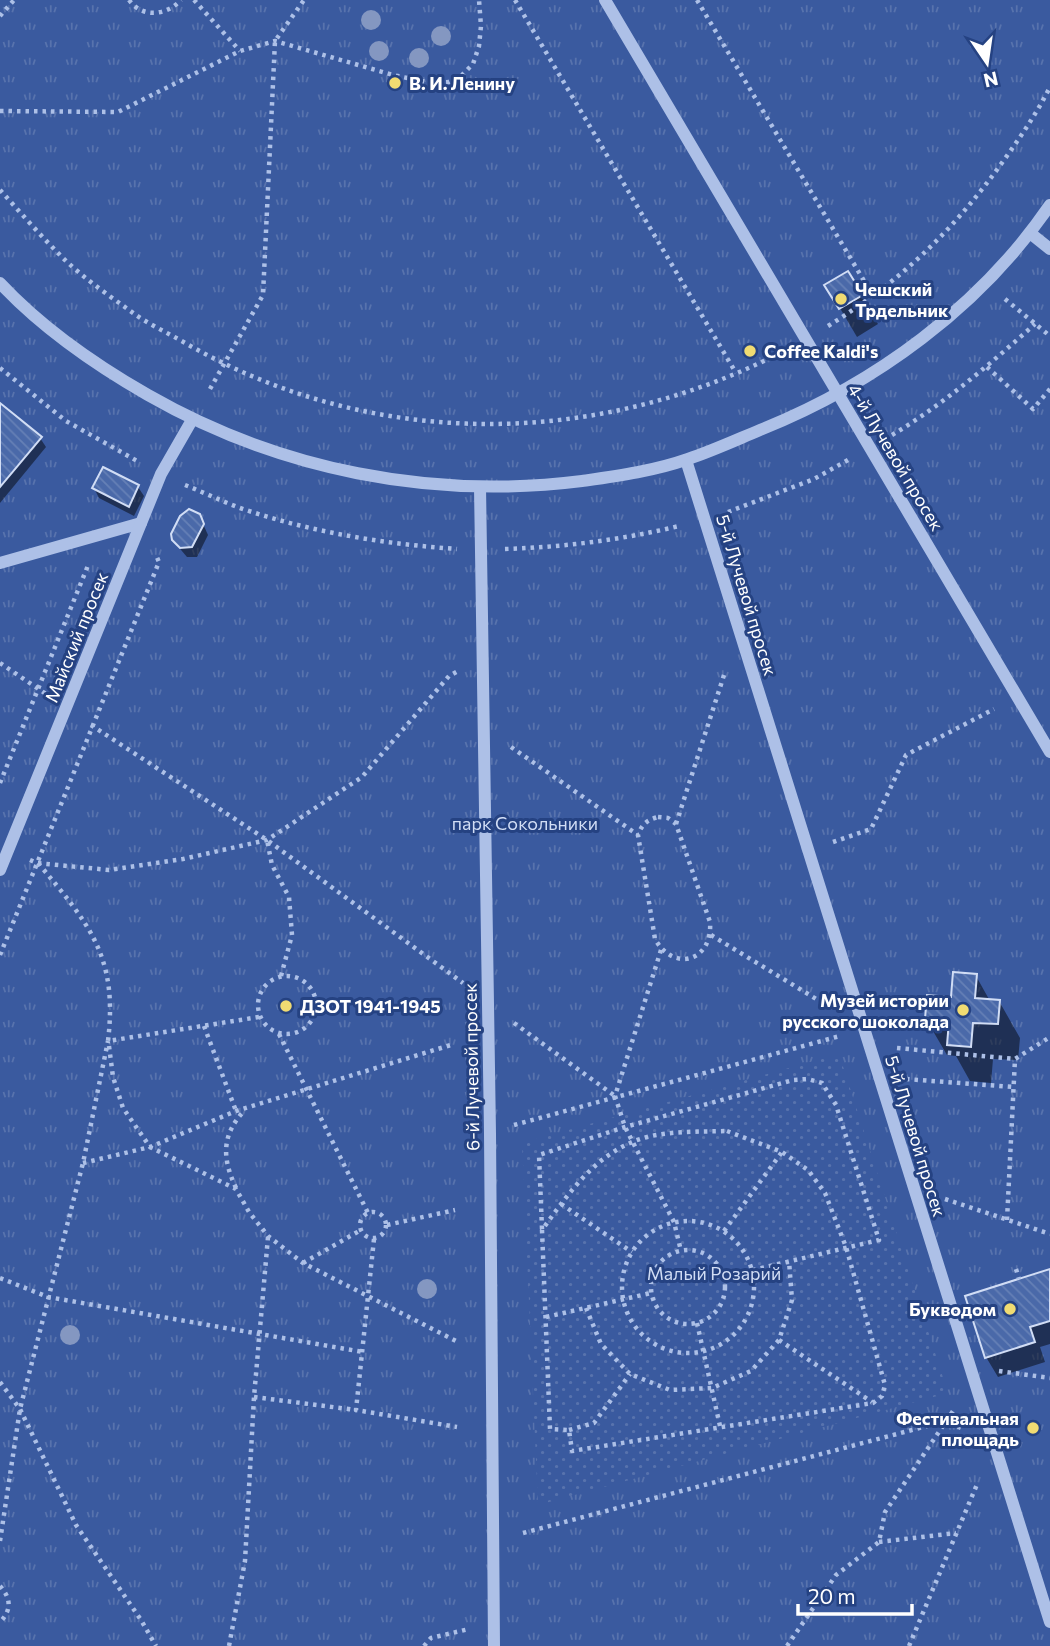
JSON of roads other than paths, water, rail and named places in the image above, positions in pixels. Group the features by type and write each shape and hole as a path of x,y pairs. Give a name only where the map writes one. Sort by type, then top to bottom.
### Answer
{"street":[{"name":"4-й Лучевой просек","path":"605,0 1050,752"},
{"path":"0,283 21,305 102,369 192,420 261,448 333,469 406,482 480,487 550,485 618,476 686,460 839,395 944,321 985,283 1030,233 1050,205"},
{"path":"1030,233 1050,249"},
{"name":"Майский просек","path":"0,870 161,474 192,420"},
{"name":"5-й Лучевой просек","path":"686,460 1050,1622"},
{"name":"6-й Лучевой просек","path":"480,487 490,1133 494,1646"},
{"path":"0,563 141,523"}],"place":[{"name":"В. И. Ленину","path":"395,83"},
{"name":"Чешский Трдельник","path":"841,299"},
{"name":"Coffee Kaldi's","path":"750,351"},
{"name":"ДЗОТ 1941-1945","path":"286,1006"},
{"name":"Музей истории русского шоколада","path":"963,1010"},
{"name":"Букводом","path":"1010,1309"},
{"name":"Фестивальная площадь","path":"1033,1428"}],"park label":[{"name":"парк Сокольники","path":"525,823"},
{"name":"Малый Розарий","path":"714,1273"}]}
